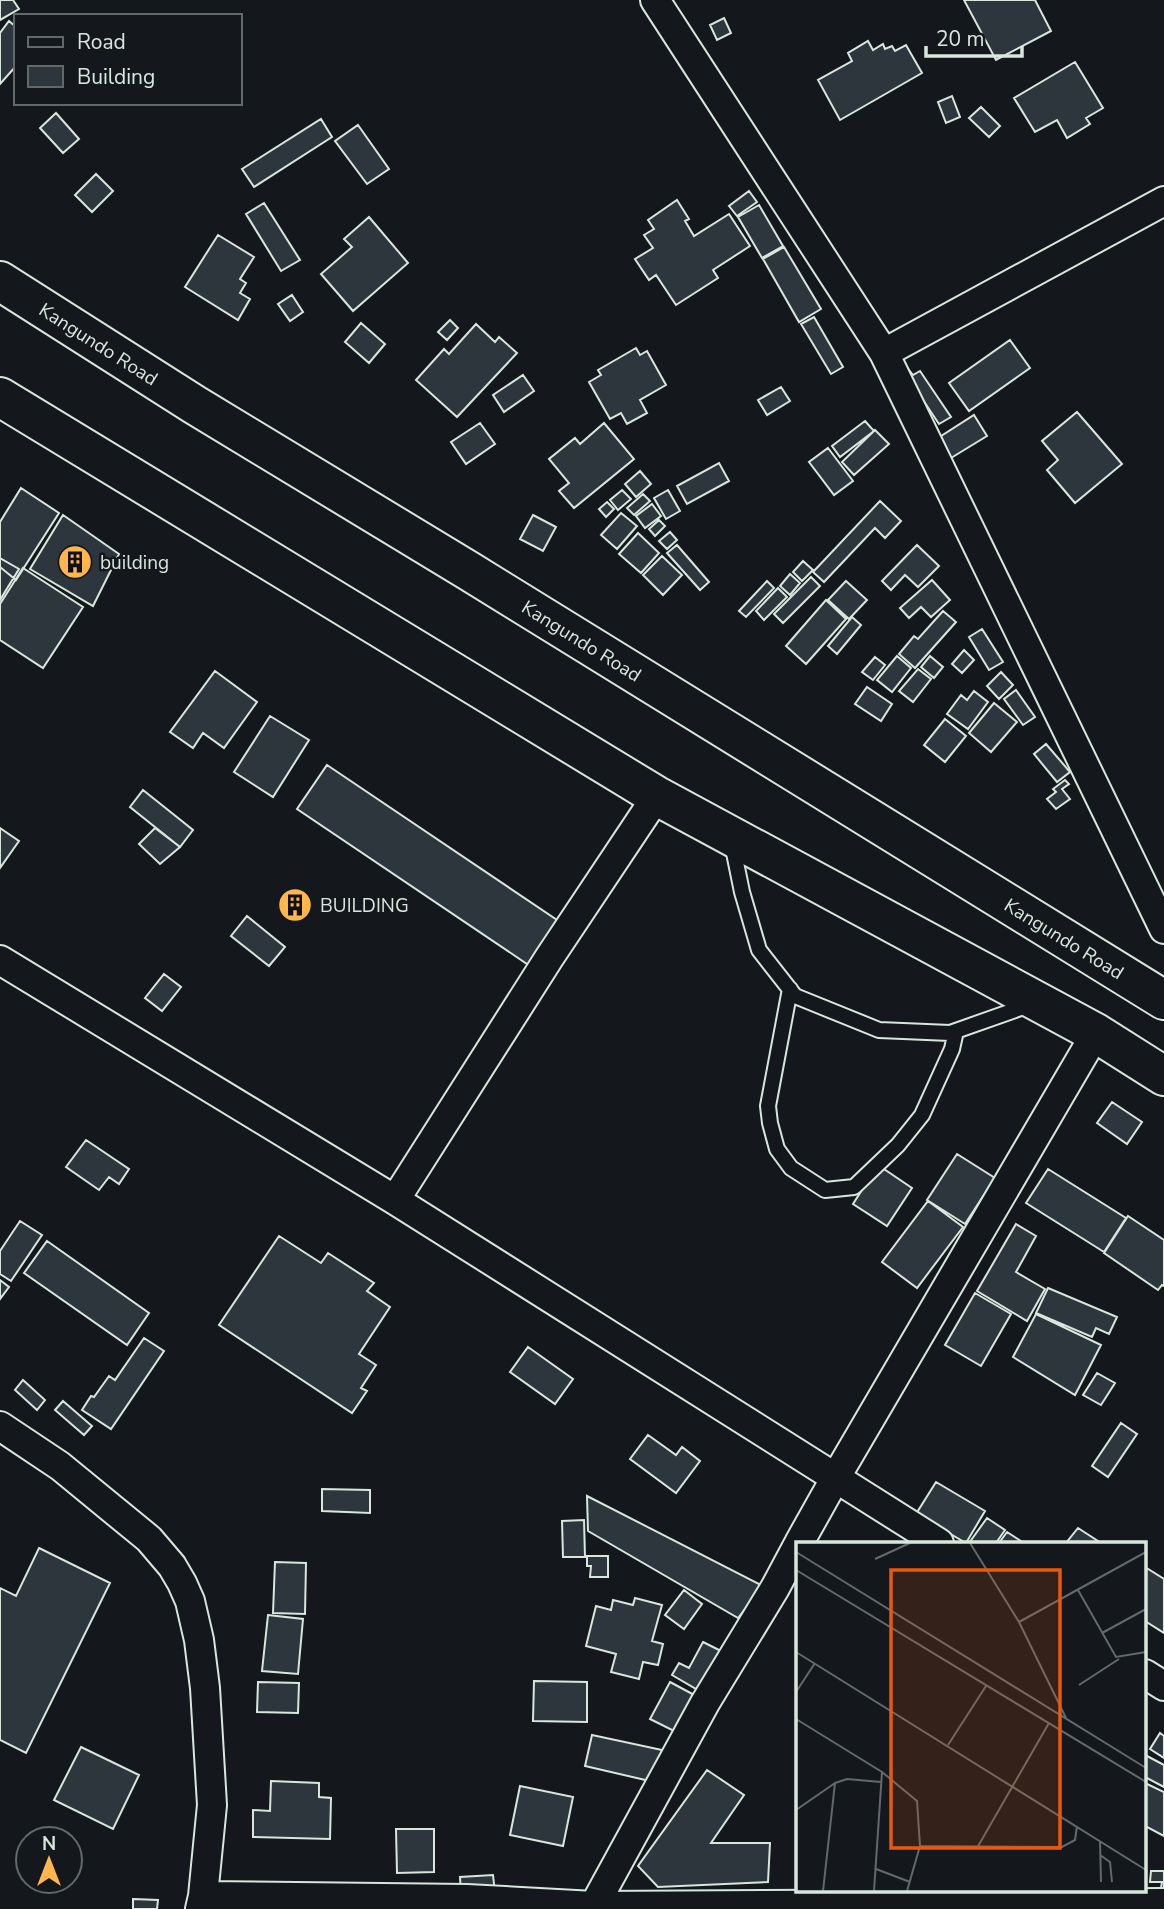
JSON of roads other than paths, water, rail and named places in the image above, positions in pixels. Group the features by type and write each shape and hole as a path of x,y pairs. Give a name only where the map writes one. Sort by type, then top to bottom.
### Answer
{"highway":[{"name":"Kangundo Road","path":"0,281 207,412 1164,1000"},
{"path":"0,397 657,796 1096,1033 1164,1076"}],"street":[{"path":"655,0 884,353 1164,929"},
{"path":"884,353 1164,201"},
{"path":"395,1200 549,958 657,796"},
{"path":"0,960 395,1200 937,1542"},
{"path":"800,1542 1096,1033"},
{"path":"0,1426 60,1466 149,1539 172,1566 190,1601 199,1640 205,1688 212,1805 201,1902 467,1899 594,1908 1164,1903"},
{"path":"594,1908 705,1703 796,1550"},
{"path":"1146,1675 1164,1686"}],"lane":[{"path":"731,835 758,950 795,996 879,1030 950,1033 1037,1002"},
{"path":"790,989 768,1106 770,1123 777,1149 791,1168 825,1190 854,1187 898,1145 922,1115 952,1049 956,1031"}],"place":[{"name":"building","path":"75,562"},
{"name":"BUILDING","path":"295,905"}]}
